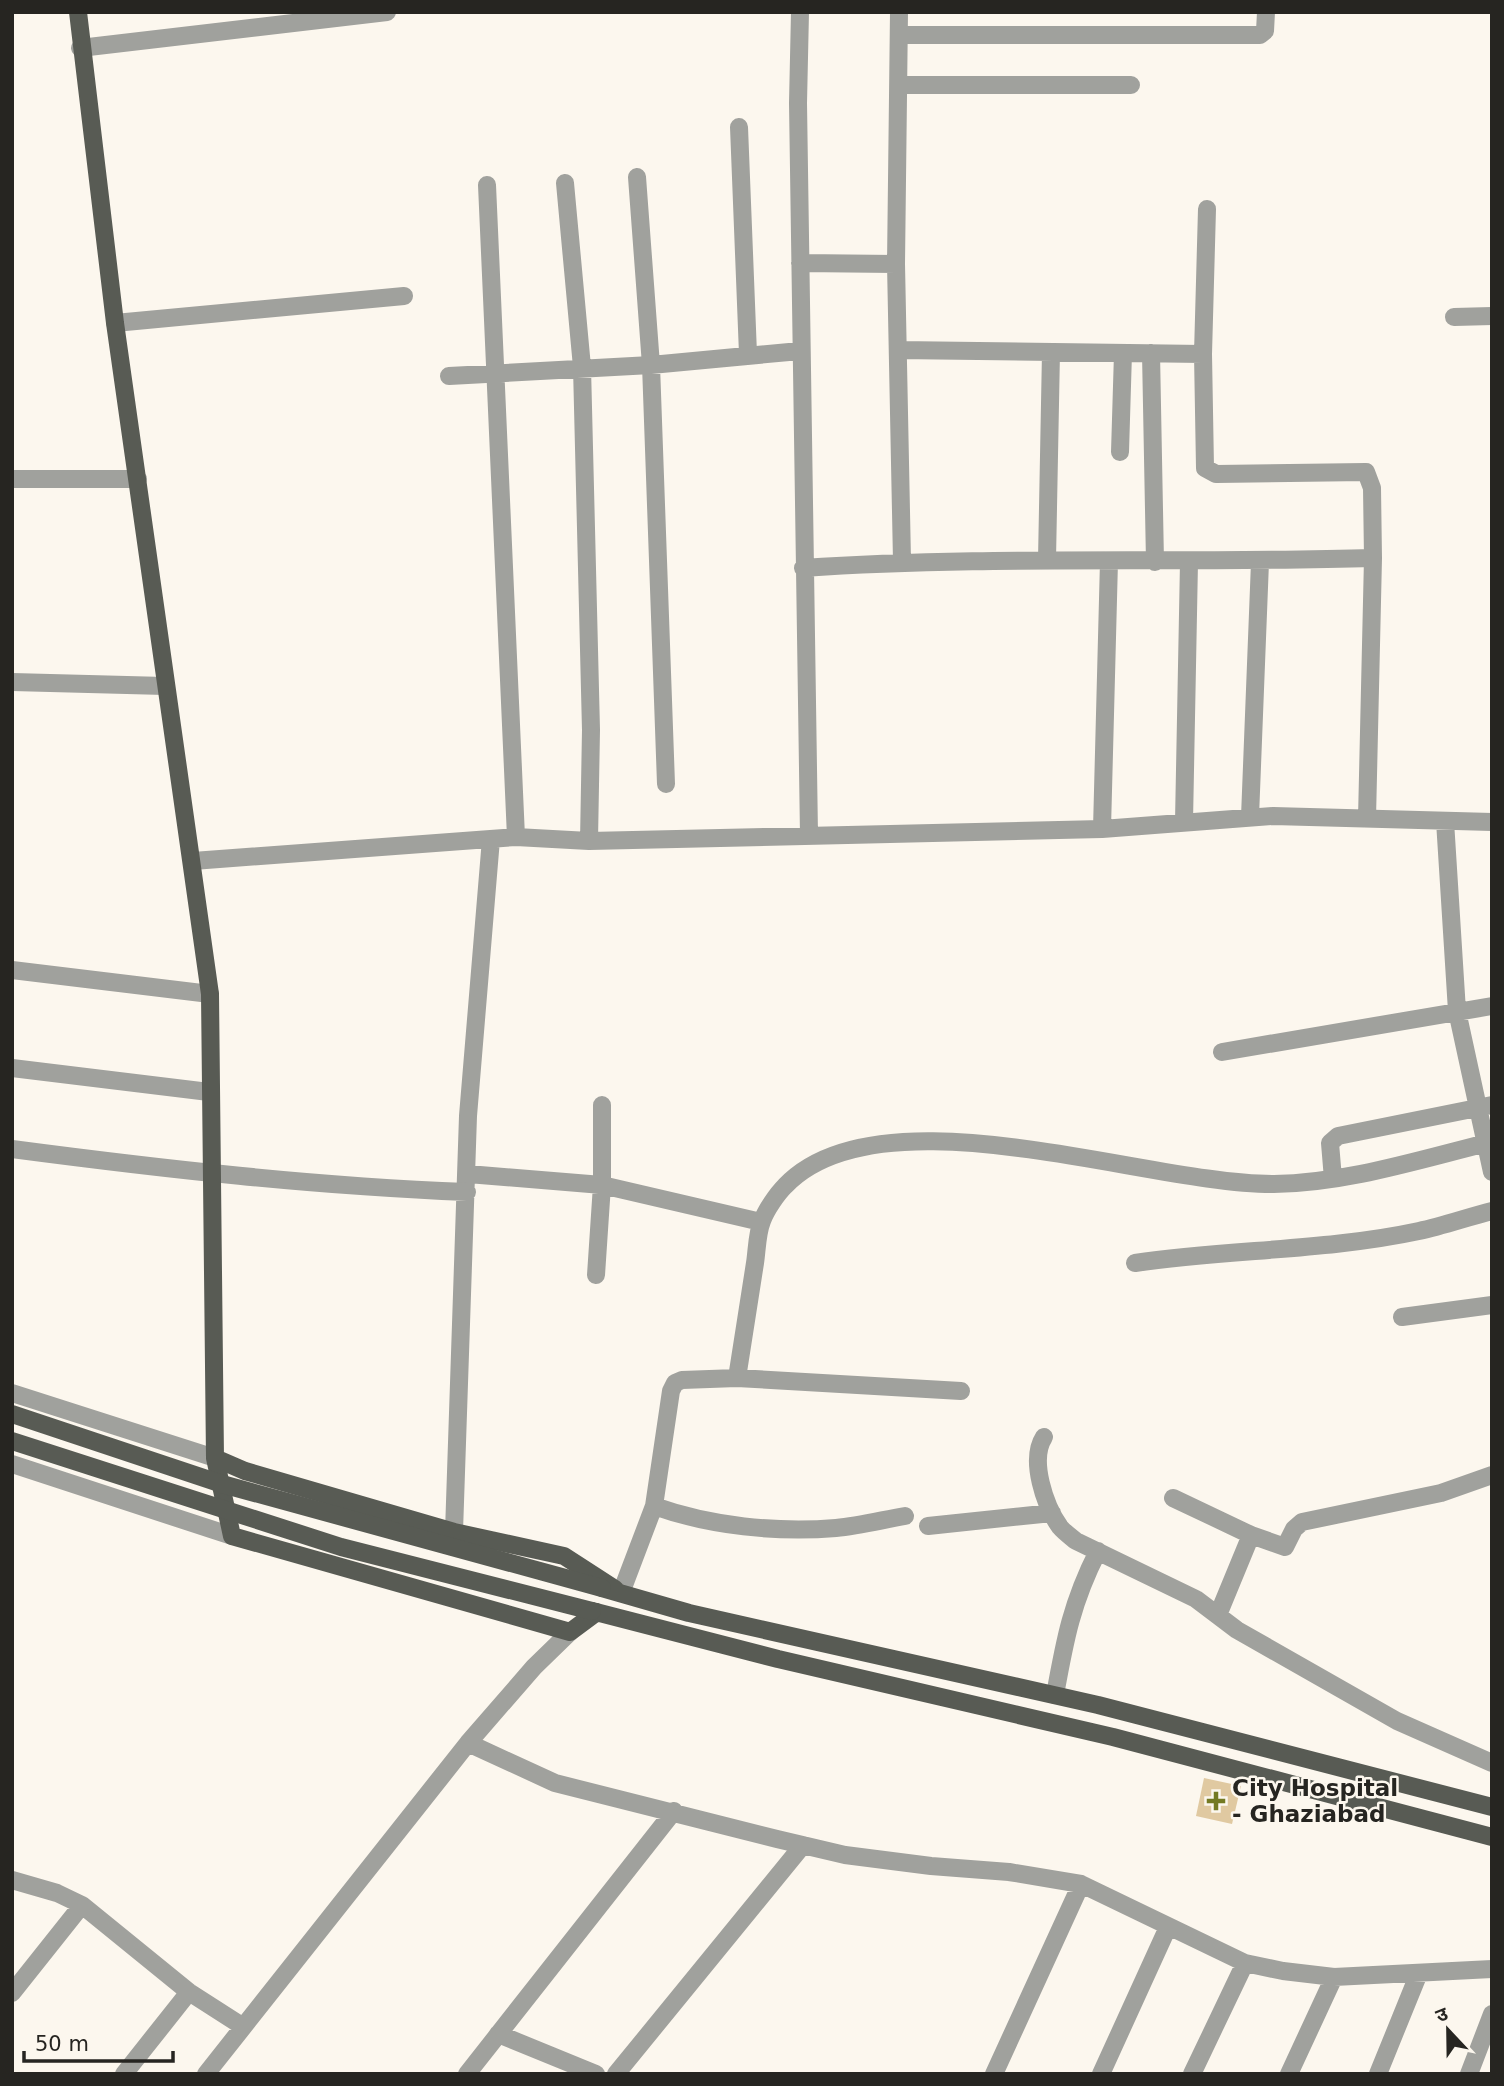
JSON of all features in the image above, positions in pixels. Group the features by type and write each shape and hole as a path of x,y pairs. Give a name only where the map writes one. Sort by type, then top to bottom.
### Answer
{"main road":[{"path":"78,12 80,48 114,323 210,994 215,1458 232,1536 570,1632 595,1612"},
{"path":"12,1414 222,1484 621,1592 689,1613 1055,1695 1492,1807"},
{"path":"12,1441 341,1547 778,1659 1113,1737 1492,1837"},
{"path":"215,1458 245,1471 454,1532 564,1556 621,1592"}],"street":[{"path":"80,48 387,12"},
{"path":"800,12 800,351 809,835"},
{"path":"899,12 896,264 902,561"},
{"path":"899,35 1260,35 1265,31 1266,12"},
{"path":"900,85 1131,85"},
{"path":"739,127 748,355"},
{"path":"637,177 651,365 666,784"},
{"path":"565,183 582,367 592,730 589,841"},
{"path":"487,185 516,837"},
{"path":"1207,209 1203,354 1205,468 1216,474 1366,472 1372,488 1367,819"},
{"path":"800,263 896,264"},
{"path":"114,323 404,296"},
{"path":"1454,317 1492,316"},
{"path":"898,350 1203,354"},
{"path":"449,376 651,365 800,351"},
{"path":"1047,560 1051,352"},
{"path":"1120,452 1123,353"},
{"path":"1151,353 1156,562"},
{"path":"12,479 138,480"},
{"path":"803,568 902,561 1260,562 1373,558"},
{"path":"1102,830 1110,561"},
{"path":"1184,822 1189,562"},
{"path":"1250,817 1260,562"},
{"path":"12,682 165,686"},
{"path":"193,861 516,837 589,841 1102,830 1250,817 1492,822"},
{"path":"1445,821 1457,1011 1485,1106 1492,1172"},
{"path":"454,1532 456,1380 468,1174 468,1116 491,839"},
{"path":"12,970 210,994"},
{"path":"1222,1052 1492,1006"},
{"path":"12,1068 209,1092"},
{"path":"596,1275 602,1185 602,1105"},
{"path":"1333,1179 1330,1149 1333,1138 1485,1106"},
{"path":"737,1378 761,1222 785,1185 818,1163 868,1145 924,1140 995,1144 1202,1178 1274,1184 1333,1179 1487,1143"},
{"path":"12,1149 210,1175 361,1188 467,1192"},
{"path":"468,1174 602,1185 761,1222"},
{"path":"1135,1263 1393,1235 1419,1231 1492,1210"},
{"path":"1402,1317 1492,1305"},
{"path":"621,1592 654,1506 675,1383 691,1378 737,1378 961,1391"},
{"path":"12,1393 215,1458"},
{"path":"1044,1437 1038,1451 1038,1467 1052,1513 1061,1528 1076,1541 1160,1580 1301,1668 1397,1721 1492,1763"},
{"path":"12,1464 232,1536"},
{"path":"1173,1497 1251,1535 1285,1546 1297,1524 1302,1522 1441,1493 1492,1475"},
{"path":"654,1506 687,1516 780,1529 837,1528 905,1516"},
{"path":"928,1526 1052,1513"},
{"path":"1218,1615 1251,1535"},
{"path":"1055,1695 1067,1626 1078,1590 1098,1551"},
{"path":"207,2073 468,1743 534,1667 570,1632"},
{"path":"468,1743 555,1783 803,1845 858,1856 1021,1874 1081,1884 1245,1963 1334,1977 1492,1969"},
{"path":"467,2074 674,1811"},
{"path":"616,2074 803,1845"},
{"path":"12,1880 57,1893 82,1905 189,1992 242,2026"},
{"path":"994,2074 1081,1884"},
{"path":"12,1993 82,1905"},
{"path":"1101,2074 1168,1927"},
{"path":"1192,2074 1245,1963"},
{"path":"1378,2074 1419,1973"},
{"path":"1289,2074 1334,1977"},
{"path":"124,2074 189,1992"},
{"path":"1469,2074 1492,2014"},
{"path":"498,2034 596,2074"}],"building":[{"path":"1204,1778 1241,1786 1232,1824 1196,1816"}],"place":[{"name":"City Hospital - Ghaziabad","path":"1216,1801"}]}
